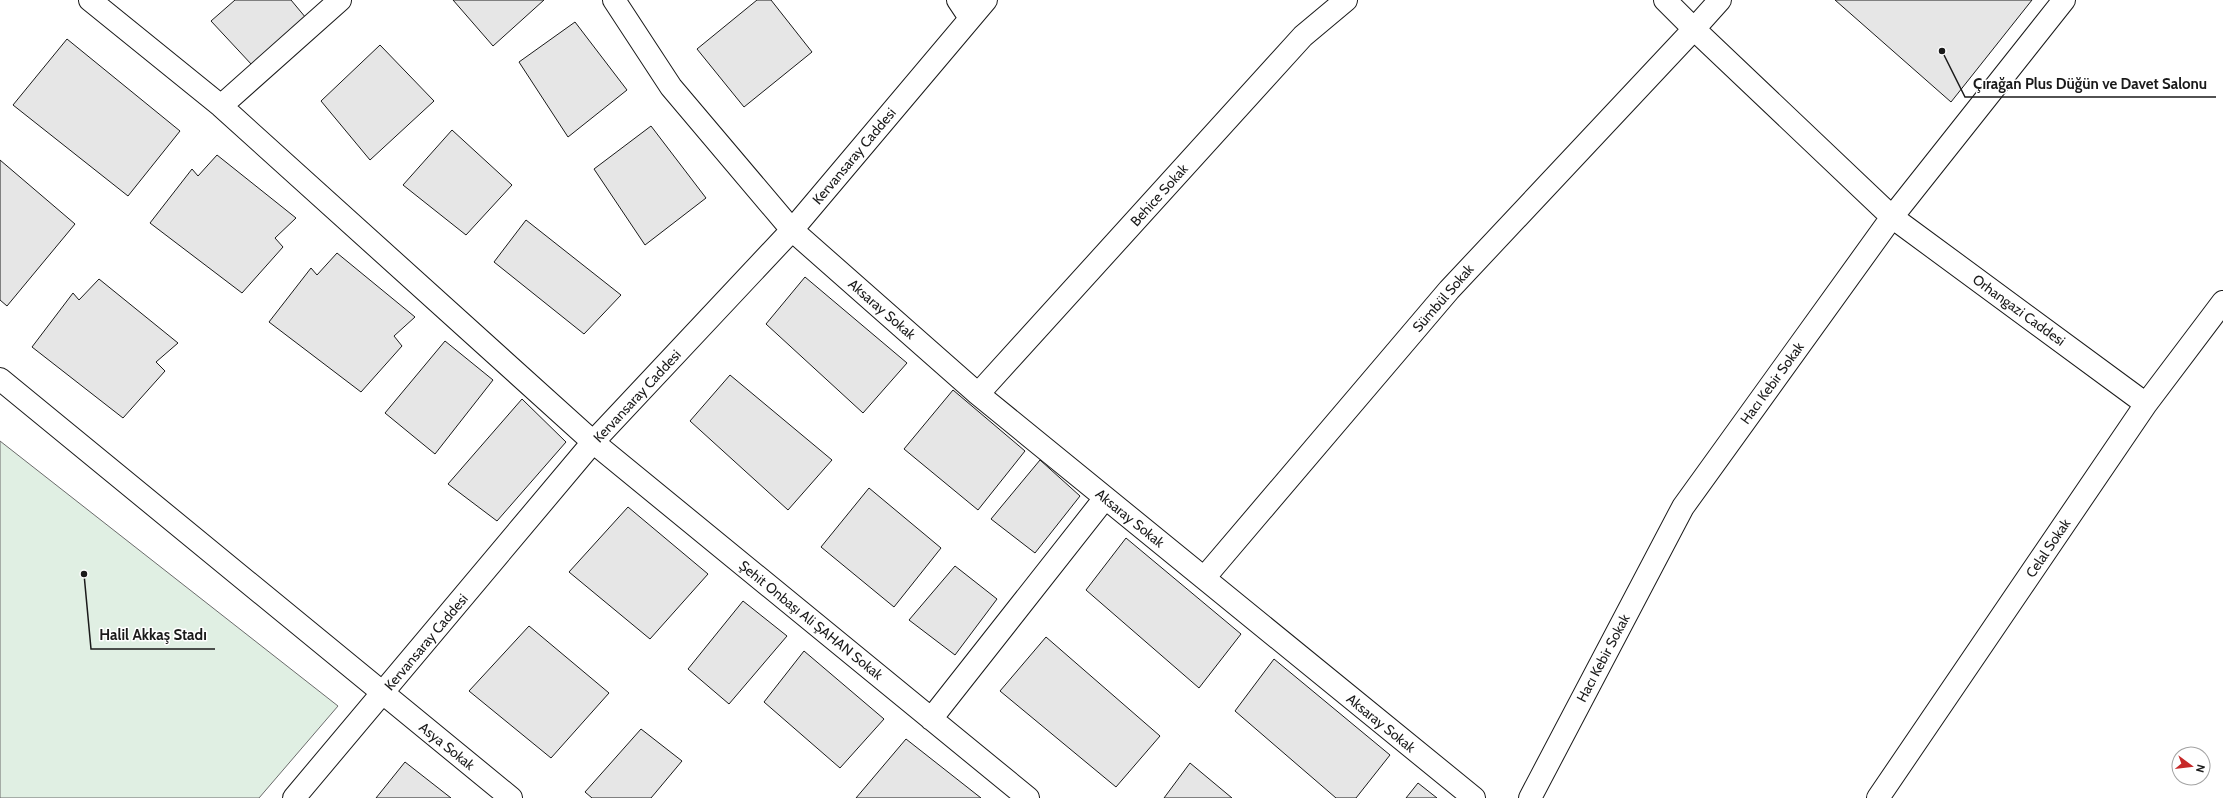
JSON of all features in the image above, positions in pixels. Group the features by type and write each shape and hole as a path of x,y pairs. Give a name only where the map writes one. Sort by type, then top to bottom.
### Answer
{"street":[{"name":"Şehit Onbaşı Ali ŞAHAN Sokak","path":"90,0 221,106 594,442 1028,798"},
{"path":"221,106 340,0"},
{"name":"Aksaray Sokak","path":"614,0 671,87 792,230 978,394 1474,798"},
{"name":"Kervansaray Caddesi","path":"294,798 594,442 792,230 964,9 986,0"},
{"name":"Behice Sokak","path":"978,394 1303,36 1346,0"},
{"path":"1665,0 1694,29"},
{"name":"Sümbül Sokak","path":"1204,578 1449,290 1720,0"},
{"name":"Hacı Kebir Sokak","path":"1530,798 1683,507 1892,217 2064,0"},
{"name":"Orhangazi Caddesi","path":"1694,29 1892,217 2146,404"},
{"name":"Celal Sokak","path":"1878,798 2146,404 2223,302"},
{"name":"Asya Sokak","path":"0,379 382,694 511,798"},
{"path":"931,719 1105,498"}],"green space":[{"path":"0,441 338,706 259,798 0,798"}],"building":[{"path":"235,0 291,0 306,18 252,65 211,21"},
{"path":"453,0 544,0 493,46"},
{"path":"757,0 771,0 812,52 744,107 697,49"},
{"path":"1835,0 2032,0 1951,102"},
{"path":"575,22 627,90 568,137 519,62"},
{"path":"67,39 180,131 128,196 13,105"},
{"path":"380,45 434,101 370,160 321,101"},
{"path":"651,126 706,198 645,245 594,169"},
{"path":"452,130 512,185 466,235 403,185"},
{"path":"217,155 296,218 275,238 283,247 242,293 150,223 192,169 198,176"},
{"path":"0,160 75,224 7,306 0,300"},
{"path":"526,220 621,295 584,334 494,262"},
{"path":"337,253 415,317 394,336 402,346 361,392 269,322 311,268 317,275"},
{"path":"805,277 907,363 863,413 766,324"},
{"path":"99,279 178,343 156,362 165,371 123,418 32,347 73,293 79,300"},
{"path":"445,341 493,380 435,454 385,413"},
{"path":"730,375 832,460 788,510 690,421"},
{"path":"953,390 1025,451 978,510 904,449"},
{"path":"522,399 566,442 497,521 448,484"},
{"path":"1040,460 1080,496 1035,553 991,519"},
{"path":"869,488 941,548 894,607 821,547"},
{"path":"628,507 708,574 650,639 569,572"},
{"path":"1126,538 1241,634 1199,688 1086,590"},
{"path":"955,566 997,599 955,655 909,620"},
{"path":"743,601 787,636 729,704 688,669"},
{"path":"529,626 609,693 551,758 469,691"},
{"path":"1046,637 1160,736 1116,787 1000,691"},
{"path":"804,651 884,719 840,768 764,702"},
{"path":"1274,659 1390,755 1356,798 1336,798 1235,711"},
{"path":"641,729 682,761 651,798 592,798 585,792"},
{"path":"906,739 981,798 856,798"},
{"path":"405,762 451,798 376,798"},
{"path":"1190,763 1232,798 1164,798"},
{"path":"1418,783 1437,798 1406,798"}],"place":[{"name":"Çırağan Plus Düğün ve Davet Salonu","path":"1942,51"},
{"name":"Halil Akkaş Stadı","path":"84,574"}]}
